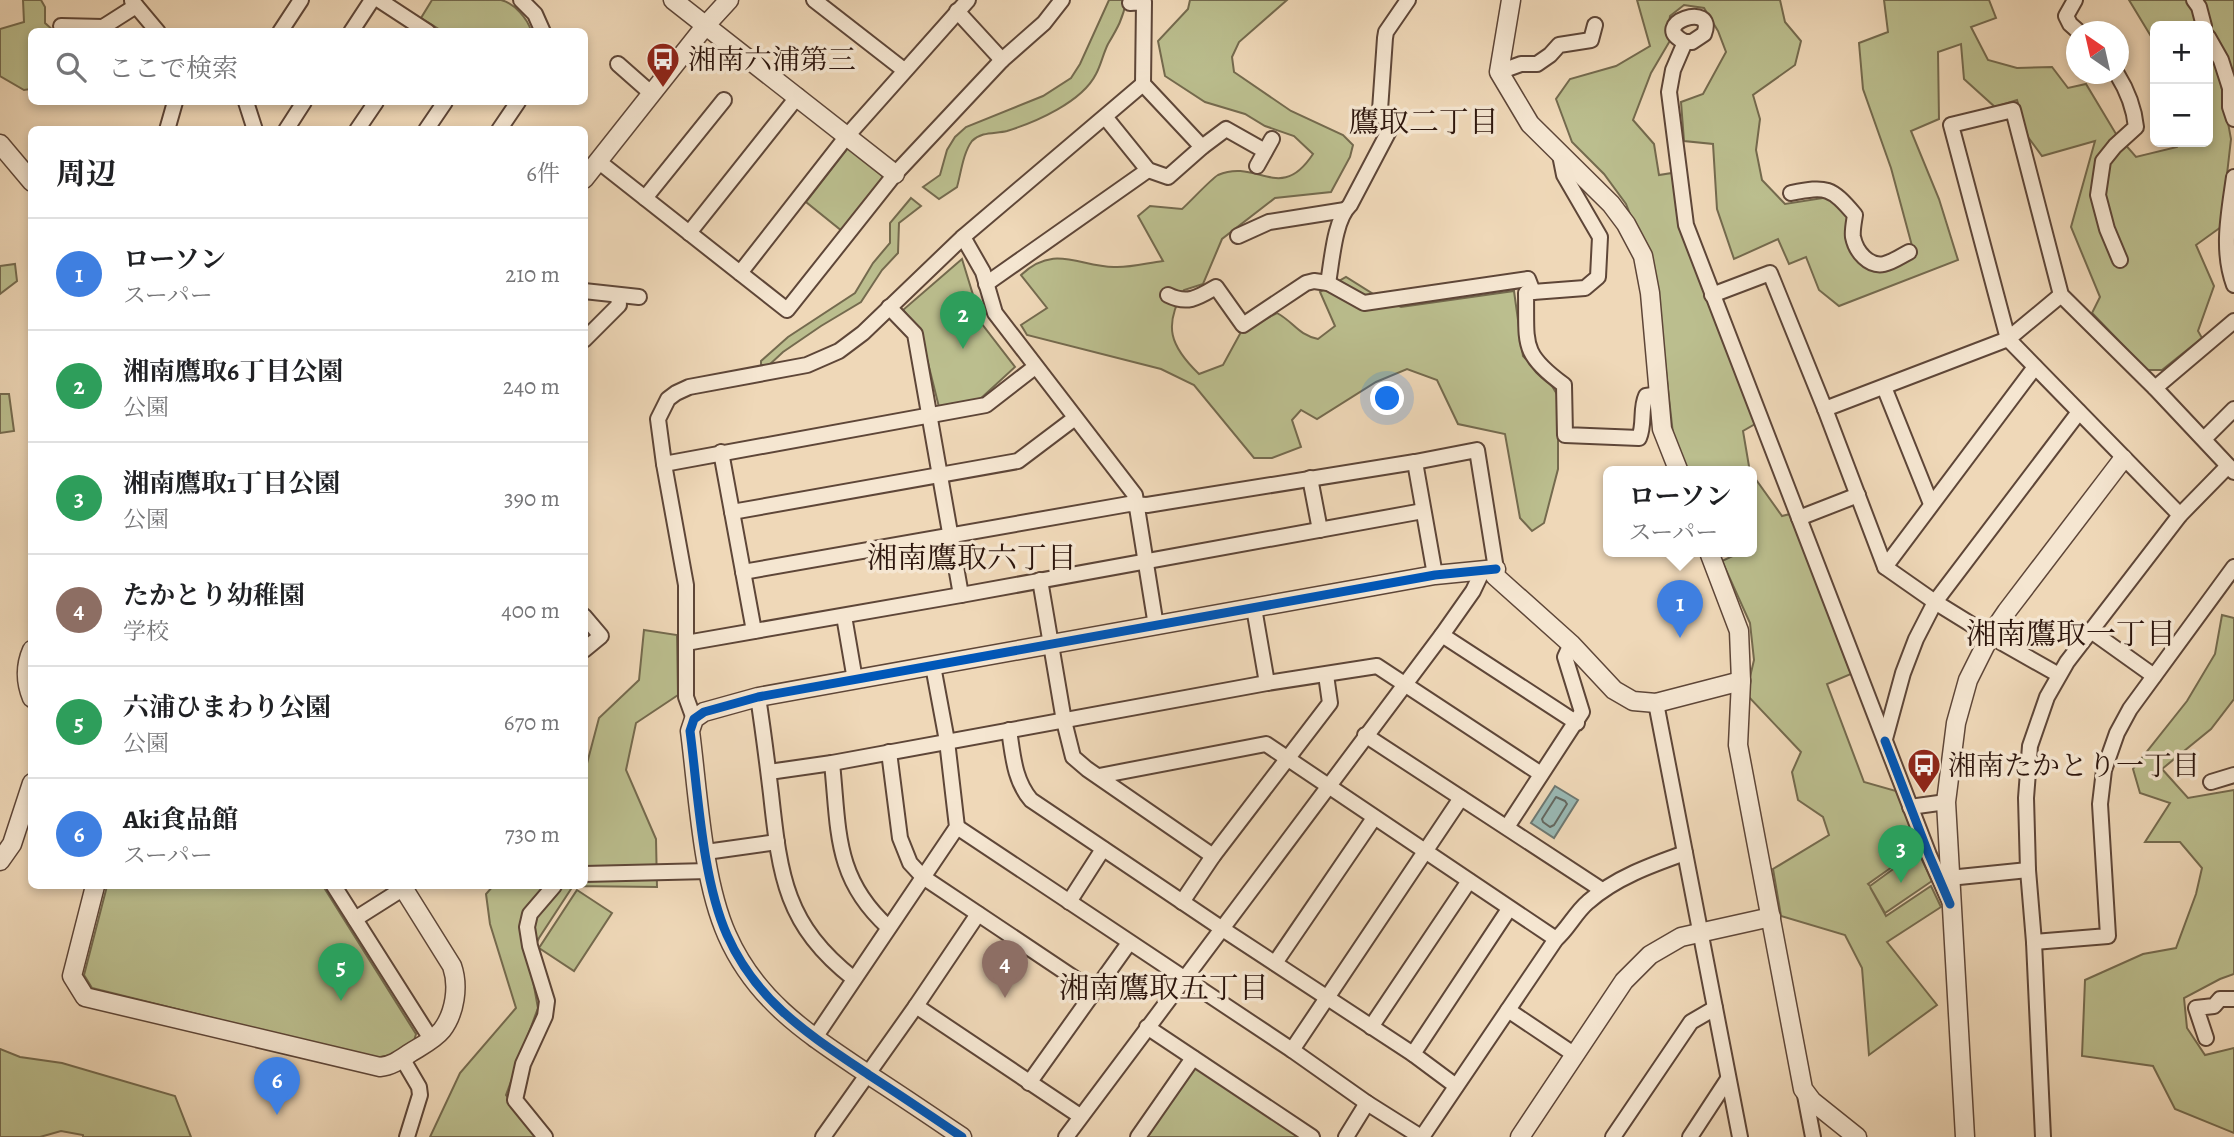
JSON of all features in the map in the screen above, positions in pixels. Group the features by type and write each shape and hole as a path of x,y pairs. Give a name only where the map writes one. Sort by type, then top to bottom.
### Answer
{"street":[{"path":"283,28 301,0"},
{"path":"354,28 372,0"},
{"path":"379,0 420,28"},
{"path":"521,0 535,14 541,28"},
{"path":"673,0 895,174"},
{"path":"588,174 706,25 729,0"},
{"path":"814,0 904,70"},
{"path":"740,273 847,136 968,0"},
{"path":"598,161 787,310 895,174 1002,60 1044,23 1062,0"},
{"path":"1328,283 1338,229 1345,210 1390,129 1380,110 1385,38 1386,32 1408,0"},
{"path":"1511,0 1499,72 1530,124 1611,204 1643,256 1650,293 1662,429 1677,466"},
{"path":"2068,21 2066,16 2074,0"},
{"path":"2194,0 2203,21"},
{"path":"1130,3 1144,2 1143,84 1202,147"},
{"path":"61,26 103,27 134,3 155,28"},
{"path":"957,11 1002,60"},
{"path":"1499,72 1521,64 1537,64 1559,45 1591,40 1595,25"},
{"path":"1685,42 1673,70 1669,92 1686,225 1910,807 1951,904"},
{"path":"2213,46 2232,88 2230,107 2234,119"},
{"path":"618,64 652,94"},
{"path":"962,1137 814,1038 781,1012 752,979 726,934 709,871 690,731 694,719 687,697 686,585 658,419 668,400 688,387 807,365 839,351 963,237 1143,84"},
{"path":"2120,261 2107,229 2098,195 2103,161 2136,127 2135,111 2123,84"},
{"path":"689,233 798,96"},
{"path":"645,198 724,100"},
{"path":"168,126 174,105"},
{"path":"247,105 254,126"},
{"path":"289,126 302,105"},
{"path":"360,126 374,105"},
{"path":"429,126 443,105"},
{"path":"502,126 516,105"},
{"path":"2043,1137 2028,870 2026,798 2030,746 2047,697 2059,675 2179,514 2231,469 2062,295 2013,110 1951,125 2008,339 2179,514"},
{"path":"1106,118 1149,170 1168,177 1226,129 1269,145 1256,166"},
{"path":"0,144 28,178"},
{"path":"1560,155 1564,175 1600,237 1598,277 1585,288 1526,293 1527,340 1531,354 1536,363 1564,385 1565,435 1639,438 1643,428 1643,403 1646,396 1659,394"},
{"path":"986,284 1149,170"},
{"path":"2234,177 2226,235 2234,285"},
{"path":"1791,193 1818,188 1829,190 1842,200 1854,215 1853,237 1857,247 1866,259 1875,265 1886,264 1909,252"},
{"path":"1238,236 1269,222 1345,210"},
{"path":"963,237 973,253 995,313 1135,495 1156,625"},
{"path":"1712,295 1770,273 1885,567 1935,602 2059,675"},
{"path":"1168,295 1176,299 1197,299 1216,287 1243,325 1306,282 1314,281 1328,283 1364,303 1528,279 1533,292"},
{"path":"588,291 639,297"},
{"path":"588,336 619,305 618,295"},
{"path":"1825,409 2008,339 2062,295"},
{"path":"889,307 915,334 961,596"},
{"path":"2155,388 2234,321"},
{"path":"664,464 986,405 1035,367"},
{"path":"1885,567 2035,367"},
{"path":"1884,387 1931,504"},
{"path":"2204,439 2234,409"},
{"path":"1885,741 1903,673 1916,639 1935,602 2079,412"},
{"path":"733,512 1018,461 1075,418"},
{"path":"743,572 1129,504 1147,505 1476,450 1489,570 1571,644 1614,690 1633,701 1657,703 1741,681"},
{"path":"721,452 754,631"},
{"path":"1965,1137 1946,802 1956,723 1968,680 1990,636 2123,459"},
{"path":"1415,462 1435,575"},
{"path":"1310,478 1320,530"},
{"path":"1799,518 1858,495"},
{"path":"686,643 961,596 1423,511"},
{"path":"1711,557 1738,631 1741,681 1738,745 1813,1137"},
{"path":"2034,942 2108,936 2100,804 2104,770 2117,733 2130,709 2234,567"},
{"path":"694,719 704,712 758,697 1435,575 1489,570"},
{"path":"1066,1137 1489,570"},
{"path":"1040,580 1064,721 1073,757 1213,856"},
{"path":"1254,608 1267,683"},
{"path":"844,616 855,680"},
{"path":"588,621 601,636 588,647"},
{"path":"2091,631 2154,676"},
{"path":"1442,635 1577,723"},
{"path":"1507,827 1582,712 1565,657 1571,644"},
{"path":"814,1038 957,827 947,741 933,666"},
{"path":"769,772 1267,683 1377,666 1541,774"},
{"path":"1182,902 1213,856 1330,703 1326,675"},
{"path":"758,697 781,870 796,911 816,944 833,963 854,979"},
{"path":"1657,703 1740,1137"},
{"path":"1009,730 1017,779 1031,800 1326,999 1413,1054 1456,1086"},
{"path":"1365,735 1602,890"},
{"path":"1099,776 1266,744 1556,939"},
{"path":"889,752 902,845 910,863 923,877 1094,992"},
{"path":"832,762 845,866 851,882 872,913 888,928"},
{"path":"2211,782 2234,775"},
{"path":"0,861 12,844 28,795"},
{"path":"1292,1050 1461,798"},
{"path":"1910,807 1946,802"},
{"path":"1275,963 1374,818"},
{"path":"957,827 1367,1103 1422,1137 1574,914 1602,890 1655,863 1685,853"},
{"path":"706,852 776,842"},
{"path":"1069,902 1103,849"},
{"path":"1949,878 2028,870"},
{"path":"588,874 709,871"},
{"path":"1371,1027 1469,881"},
{"path":"94,889 72,976 85,996 373,1066 386,1066 431,1039 442,1029 456,993 456,979 448,958 404,889"},
{"path":"336,889 431,1039"},
{"path":"355,919 400,889"},
{"path":"544,1137 515,1100 523,1064 545,1016 547,1001 527,927 530,914 551,889"},
{"path":"1413,1054 1509,909"},
{"path":"823,1137 978,914"},
{"path":"1522,1136 1624,981 1636,967 1650,955 1681,937 1771,918"},
{"path":"1029,1083 1129,943"},
{"path":"2206,1038 2196,1008 2214,1006 2220,999 2234,999"},
{"path":"916,1006 1080,1116"},
{"path":"1613,1137 1692,1022 1715,1008"},
{"path":"1508,1010 1575,1055"},
{"path":"1147,1027 1312,1137"},
{"path":"402,1058 421,1095 407,1137"},
{"path":"1138,1137 1193,1058"},
{"path":"1690,1137 1728,1079"},
{"path":"1803,1089 1812,1101 1857,1137"},
{"path":"1346,1137 1367,1103"}],"green space":[{"path":"23,0 41,0 45,7 45,23 51,28 28,28 28,89 24,90 0,76 0,29 24,22"},
{"path":"432,0 501,0 520,12 530,28 437,28 421,18"},
{"path":"1109,0 1126,0 1124,12 1089,84 1057,110 1007,131 985,134 972,141 966,151 957,187 939,199 923,187 940,175 947,150 955,137 966,127 1043,96 1071,78"},
{"path":"1190,0 1287,0 1239,42 1232,57 1234,72 1291,111 1343,135 1353,145 1350,157 1331,192 1275,198 1222,239 1203,284 1184,290 1173,314 1173,335 1181,354 1199,374 1223,365 1241,332 1277,313 1305,334 1318,339 1335,326 1320,292 1346,277 1401,307 1514,291 1523,356 1558,396 1558,469 1544,523 1532,531 1520,518 1505,434 1458,424 1437,380 1407,369 1376,382 1317,419 1301,410 1292,420 1301,447 1272,458 1254,458 1194,385 1161,369 1027,335 1021,325 1047,308 1021,275 1033,266 1055,259 1114,267 1163,261 1138,216 1150,206 1182,209 1215,177 1232,171 1279,178 1290,176 1301,169 1313,154 1294,136 1265,126 1245,114 1205,102 1165,76 1158,41 1188,9"},
{"path":"1637,0 1780,0 1785,22 1801,41 1795,65 1753,95 1760,119 1756,150 1762,180 1785,204 1829,197 1850,220 1849,248 1879,270 1915,257 1891,168 1863,89 1859,43 1888,32 1884,0 1989,0 1996,18 1971,27 1988,60 2017,68 2052,67 2068,88 2086,84 2116,134 2136,157 2177,147 2213,147 2213,21 2150,21 2150,35 2129,0 2234,0 2234,78 2220,79 2231,139 2221,227 2196,245 2214,286 2198,331 2202,338 2162,370 2147,370 2092,313 2100,297 2071,227 2095,141 2042,156 2028,137 2017,100 1995,107 1964,79 1961,44 1938,52 1939,119 1911,131 1939,199 1958,260 1839,306 1819,290 1806,257 1789,264 1778,239 1734,259 1717,209 1713,144 1684,141 1681,102 1703,94 1726,52 1718,31 1704,8 1684,5 1670,16 1668,31 1671,39 1651,73 1633,120 1654,144 1659,175 1672,173 1679,224 1755,424 1743,431 1749,466 1686,466 1673,434 1656,281 1626,204 1604,174 1572,142 1556,99 1570,79 1616,66 1650,46"},
{"path":"848,148 885,178 842,231 806,202"},
{"path":"911,198 921,206 899,223 898,253 882,270 861,302 783,352 768,366 761,367 761,361 788,337 855,293 873,263 890,243 890,223"},
{"path":"962,259 982,324 1015,367 978,401 939,407 920,331 903,310"},
{"path":"15,264 17,281 0,294 0,266"},
{"path":"0,394 9,394 14,431 0,433"},
{"path":"1757,481 1782,516 1790,514 1851,674 1827,684 1864,782 1896,791 1919,848 1868,884 1870,886 1918,851 1932,881 1885,913 1870,887 1886,916 1931,886 1941,907 1887,942 1937,1005 1869,1055 1862,968 1845,935 1781,916 1773,869 1829,835 1823,817 1798,800 1792,772 1801,752 1746,694 1754,660 1750,623 1722,561 1730,557 1757,557"},
{"path":"2222,615 2234,618 2234,699 2211,729 2162,769 2188,798 2234,790 2234,974 2184,998 2187,1028 2205,1055 2234,1048 2234,1133 2175,1109 2153,1066 2082,1056 2085,980 2143,954 2176,948 2196,894 2202,868 2180,842 2145,842 2170,803 2140,793 2133,769 2187,701 2215,654"},
{"path":"644,630 677,635 678,695 636,723 626,770 656,839 657,887 588,886 588,760 599,718 639,680"},
{"path":"106,889 325,889 416,1034 414,1041 392,1055 374,1058 92,988 84,975"},
{"path":"490,889 571,889 539,938 529,959 538,1008 506,1095 537,1137 430,1137 460,1073 516,1008 490,924 486,894"},
{"path":"577,890 612,913 574,971 539,948"},
{"path":"0,1049 20,1057 62,1063 175,1096 191,1137 83,1137 61,1131 40,1137 0,1137"},
{"path":"1194,1063 1301,1137 1147,1137"}],"water":[{"path":"1555,786 1578,800 1554,838 1531,823"}],"cycle path":[{"path":"962,1137 787,1016 739,959 719,913 706,862 690,731 694,719 704,712 758,697 1435,575 1496,569"},
{"path":"1885,741 1950,904"}],"place":[{"name":"湘南六浦第三","path":"663,89"},
{"name":"湘南鷹取6丁目公園","path":"963,349"},
{"name":"ローソン","path":"1680,638"},
{"name":"湘南たかとり一丁目","path":"1924,795"},
{"name":"湘南鷹取1丁目公園","path":"1901,883"},
{"name":"たかとり幼稚園","path":"1005,998"},
{"name":"六浦ひまわり公園","path":"341,1001"},
{"name":"Aki食品館","path":"277,1115"}],"district":[{"name":"鷹取二丁目","path":"1424,122"},
{"name":"湘南鷹取六丁目","path":"972,558"},
{"name":"湘南鷹取一丁目","path":"2071,634"},
{"name":"湘南鷹取五丁目","path":"1164,988"}]}
